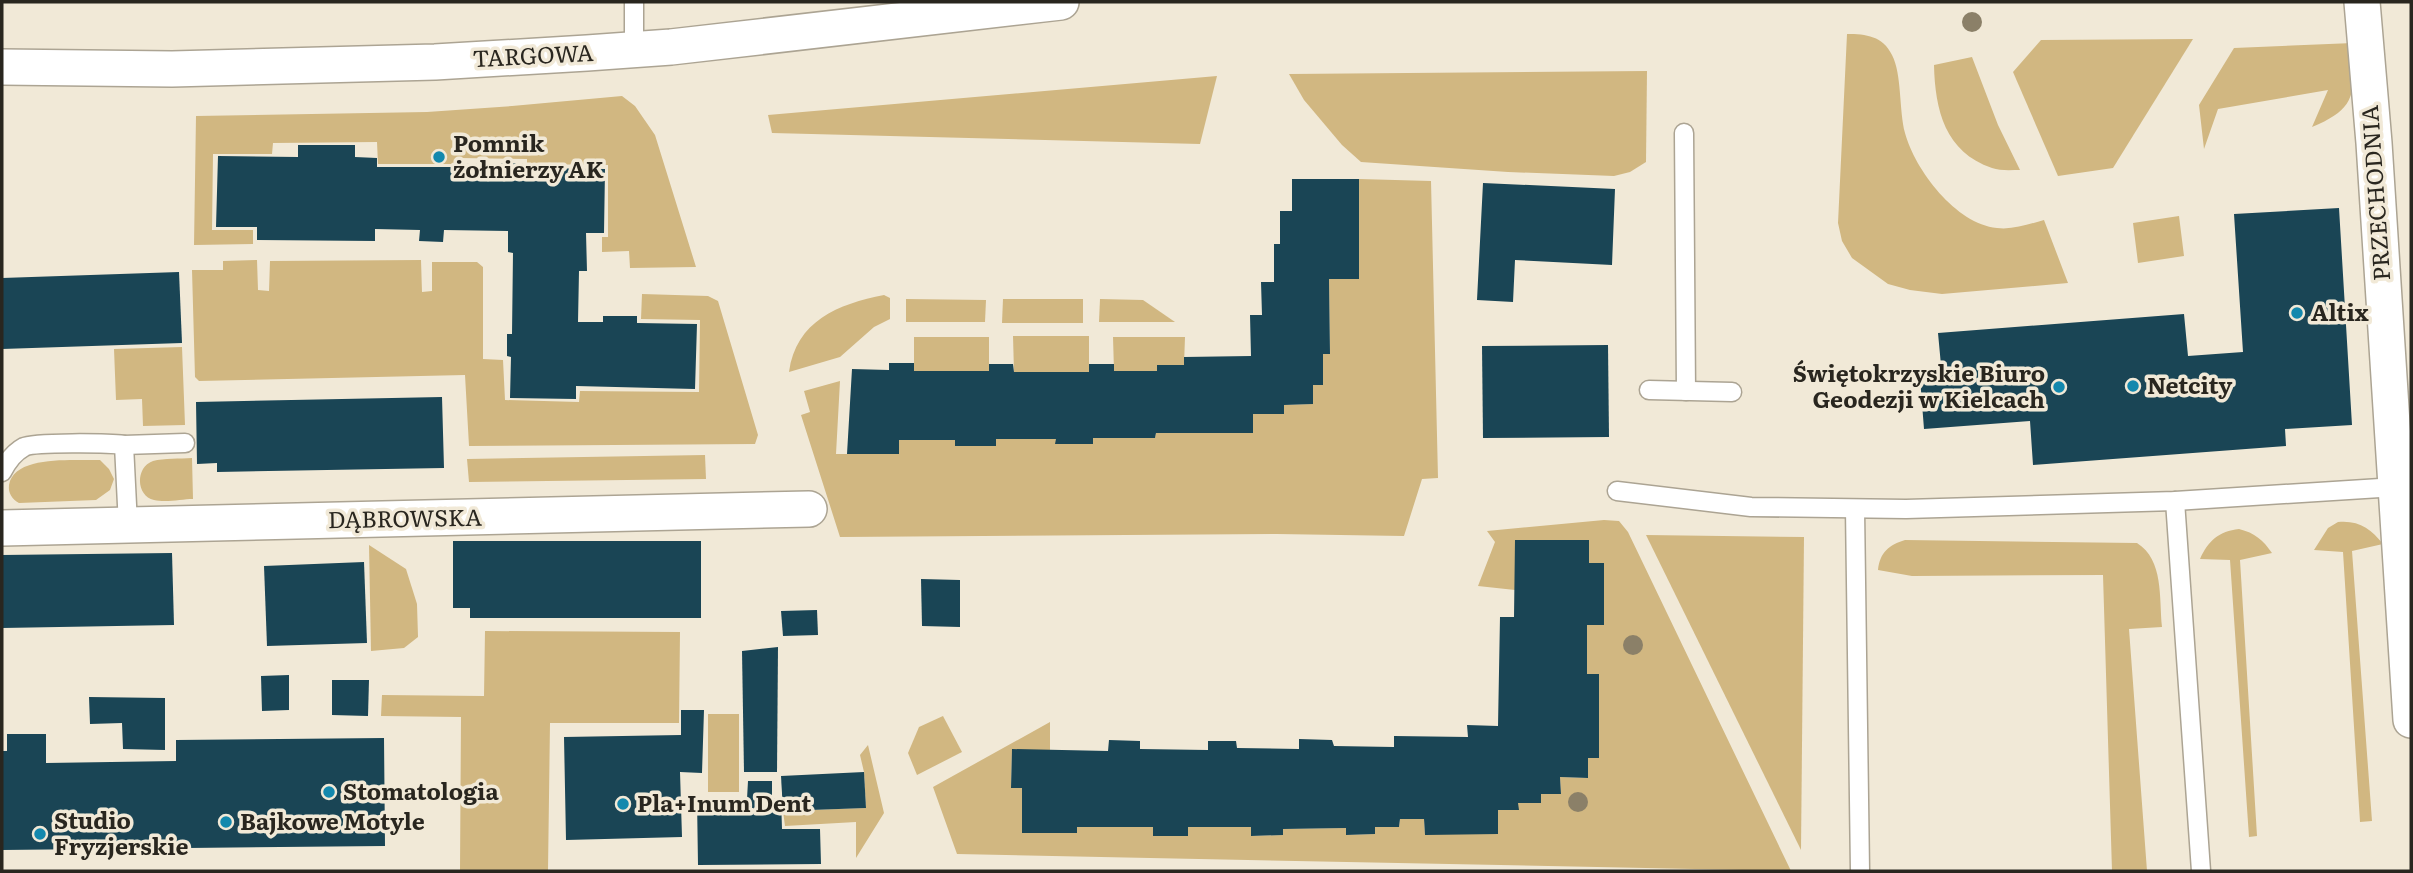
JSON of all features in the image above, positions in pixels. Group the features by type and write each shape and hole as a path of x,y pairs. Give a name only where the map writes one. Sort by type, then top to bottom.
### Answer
{"street":[{"name":"TARGOWA","path":"2,67 173,69 435,62 634,50 1053,2"},
{"name":"PRZECHODNIA","path":"2361,2 2374,143 2411,720"},
{"name":"DĄBROWSKA","path":"2,528 809,509"}],"lane":[{"path":"634,2 634,50"},
{"path":"1684,133 1686,391"},
{"path":"1649,390 1732,391"},
{"path":"2,472 8,460 25,446 185,443"},
{"path":"124,445 128,525"},
{"path":"1617,491 1734,506 1855,509 2175,501 2396,487"},
{"path":"2175,501 2201,871"},
{"path":"1855,509 1860,871"}],"shaded area":[{"path":"1847,34 1873,37 1884,44 1892,55 1910,148 1939,193 1967,217 1997,228 2044,220 2068,283 1942,294 1888,284 1852,258 1842,241 1838,223"},
{"path":"2193,39 2113,168 2058,176 2013,72 2041,40"},
{"path":"2353,43 2351,95 2347,104 2328,120 2312,127 2328,90 2218,109 2204,149 2199,105 2234,48"},
{"path":"1972,57 1998,125 2020,170 1995,169 1976,161 1953,140 1940,113 1934,65"},
{"path":"1647,71 1646,162 1630,172 1614,176 1361,162 1342,145 1304,100 1289,74"},
{"path":"1217,76 1200,144 772,133 768,115"},
{"path":"622,96 635,106 655,135 696,267 630,268 629,251 602,252 602,237 608,237 608,165 527,164 527,159 460,158 460,164 378,164 377,142 273,143 272,154 213,154 212,230 253,230 253,244 194,245 196,116 427,112"},
{"path":"1359,179 1431,181 1438,478 1422,479 1404,536 1277,534 840,537 801,415 810,412 804,391 840,381 836,454 898,454 899,440 955,440 955,446 996,446 996,439 1056,439 1056,444 1093,444 1093,438 1155,438 1156,433 1253,433 1253,414 1283,414 1284,405 1312,404 1313,385 1323,385 1323,354 1330,353 1329,279 1359,278"},
{"path":"2179,216 2184,256 2138,263 2133,223"},
{"path":"257,260 258,290 269,291 270,261 421,260 422,292 432,291 432,262 477,262 483,267 483,359 503,360 505,400 579,402 580,391 699,392 700,320 641,319 642,294 708,296 718,301 758,435 755,444 469,446 465,375 199,381 195,377 192,270 223,270 223,261"},
{"path":"884,295 890,298 890,319 874,327 840,357 789,372 800,340 822,318 851,304"},
{"path":"906,299 986,300 985,322 906,322"},
{"path":"1003,299 1083,299 1083,323 1002,323"},
{"path":"1100,299 1143,300 1175,322 1099,322"},
{"path":"1013,336 1089,336 1089,372 1014,372"},
{"path":"914,337 989,337 989,371 914,371"},
{"path":"1113,337 1185,337 1184,365 1158,365 1157,371 1114,371"},
{"path":"182,347 185,425 143,426 142,399 116,400 114,349"},
{"path":"705,455 706,479 469,482 467,459"},
{"path":"192,458 193,499 159,501 144,493 140,481 147,464 157,460"},
{"path":"100,460 114,479 110,490 96,500 19,503 10,493 9,485 13,475 22,468 48,461"},
{"path":"1604,520 1619,521 1628,532 1791,871 957,854 933,787 1050,722 1050,750 1012,750 1011,788 1022,788 1022,833 1076,833 1077,827 1251,827 1251,836 1283,835 1283,829 1346,828 1346,835 1375,834 1375,827 1399,827 1400,819 1424,819 1425,835 1498,810 1518,810 1518,803 1541,803 1541,794 1561,794 1560,777 1588,778 1588,758 1599,757 1599,674 1587,674 1587,625 1604,624 1604,564 1589,563 1589,540 1516,540 1515,590 1478,586 1495,542 1487,531"},
{"path":"2338,522 2352,522 2364,527 2383,544 2352,551 2372,821 2360,822 2343,552 2314,550 2328,528"},
{"path":"2239,529 2258,538 2272,553 2240,560 2257,836 2249,837 2230,560 2200,559 2215,538"},
{"path":"1646,535 1804,537 1801,850"},
{"path":"1905,540 2137,543 2146,550 2156,569 2162,627 2129,629 2147,871 2112,871 2103,575 1912,576 1878,570 1886,550"},
{"path":"369,545 406,569 417,604 418,637 404,648 371,651"},
{"path":"485,631 680,632 679,723 550,723 548,871 460,870 461,717 381,716 382,695 484,696"},
{"path":"708,714 739,714 739,792 708,792"},
{"path":"943,716 962,752 917,775 908,753 919,727"},
{"path":"868,745 884,813 856,858 856,822 785,826 783,811 866,808 860,755"}],"building":[{"path":"298,145 355,145 355,157 377,158 377,167 463,167 463,164 523,163 523,168 605,169 604,233 586,233 587,271 579,271 578,322 603,322 603,316 637,316 637,323 697,324 695,389 576,386 576,399 510,398 511,357 507,356 507,334 512,334 513,253 508,252 508,231 444,230 443,242 419,241 420,230 375,229 375,241 257,240 257,227 216,227 218,156 298,157"},
{"path":"1292,179 1359,179 1359,279 1329,279 1330,354 1323,354 1323,385 1313,385 1313,404 1284,405 1284,414 1253,414 1253,433 1156,433 1155,438 1093,438 1093,444 1055,444 1056,439 996,439 996,446 955,446 955,440 899,440 899,454 847,454 852,369 889,370 889,363 914,363 914,371 989,371 989,364 1013,364 1014,372 1089,372 1089,364 1114,364 1114,371 1157,371 1157,365 1184,365 1184,357 1251,356 1250,315 1262,315 1261,282 1274,282 1274,244 1280,244 1280,211 1292,211"},
{"path":"1483,183 1615,189 1612,265 1515,260 1513,302 1477,300"},
{"path":"2339,208 2352,425 2285,429 2286,446 2033,465 2030,421 1924,429 1920,378 1942,376 1938,333 2184,314 2188,356 2243,352 2234,214"},
{"path":"179,272 182,343 2,349 2,278"},
{"path":"1608,345 1609,437 1483,438 1482,346"},
{"path":"442,397 444,468 217,472 217,463 197,464 196,402"},
{"path":"1515,540 1589,540 1589,563 1604,563 1604,625 1587,625 1587,674 1599,674 1599,758 1588,758 1588,778 1560,777 1561,794 1541,794 1541,803 1518,803 1519,810 1498,810 1498,834 1425,835 1424,819 1400,819 1399,827 1375,827 1375,834 1346,835 1346,828 1283,829 1283,835 1251,836 1251,827 1188,827 1188,836 1153,836 1153,827 1077,827 1077,833 1022,833 1022,788 1011,788 1012,749 1108,751 1109,740 1140,741 1140,749 1208,750 1208,741 1236,741 1237,748 1299,749 1299,739 1332,740 1334,746 1394,747 1394,736 1468,737 1467,725 1498,726 1500,617 1514,617"},
{"path":"453,541 701,541 701,618 470,618 470,608 453,608"},
{"path":"172,553 174,625 2,628 2,555"},
{"path":"364,562 367,643 267,646 264,566"},
{"path":"921,579 960,580 960,627 922,626"},
{"path":"817,610 818,635 783,636 781,611"},
{"path":"778,647 777,772 744,772 742,651"},
{"path":"289,675 289,710 262,711 261,676"},
{"path":"332,680 369,680 368,716 332,715"},
{"path":"89,697 165,698 165,750 123,749 122,723 90,724"},
{"name":"Pla+Inum Dent","path":"681,710 704,710 702,773 680,772 682,837 566,840 564,737 681,735"},
{"path":"7,734 46,734 46,763 176,761 176,740 384,738 385,846 2,850 2,751 7,751"},
{"path":"864,772 866,808 783,811 781,776"},
{"path":"748,781 772,781 772,798 781,798 782,829 820,829 821,864 698,865 697,799 747,799"}],"place":[{"name":"Pomnik żołnierzy AK","path":"439,157"},
{"name":"Altix","path":"2297,313"},
{"name":"Netcity","path":"2133,386"},
{"name":"Świętokrzyskie Biuro Geodezji w Kielcach","path":"2059,387"},
{"name":"Stomatologia","path":"329,792"},
{"name":"Pla+Inum Dent","path":"623,804"},
{"name":"Bajkowe Motyle","path":"226,822"},
{"name":"Studio Fryzjerskie","path":"40,834"}]}
